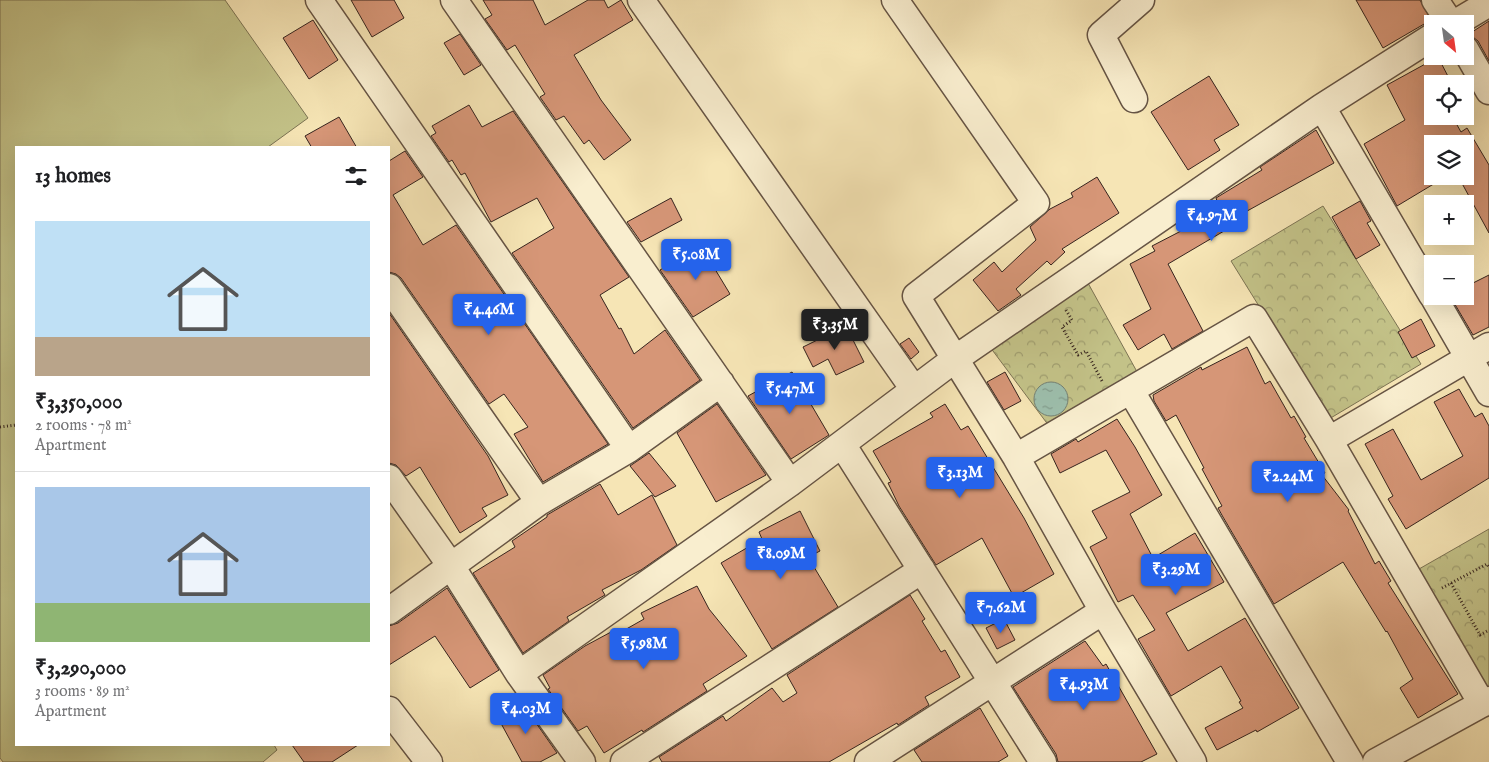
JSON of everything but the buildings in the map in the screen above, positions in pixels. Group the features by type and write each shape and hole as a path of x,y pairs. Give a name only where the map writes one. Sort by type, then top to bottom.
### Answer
{"street":[{"path":"319,0 629,449"},
{"path":"454,0 790,483"},
{"path":"641,0 913,388"},
{"path":"895,0 1036,203 916,296 1016,457 1103,612 1193,762"},
{"path":"1134,99 1101,35 1141,0"},
{"path":"1435,0 1446,15"},
{"path":"1468,15 1489,3"},
{"path":"519,674 790,483 913,388 1322,107 1424,42"},
{"path":"1474,65 1489,91"},
{"path":"1322,107 1424,281"},
{"path":"390,288 539,502"},
{"path":"1440,305 1479,352 1489,393"},
{"path":"1016,457 1254,318 1486,702 1376,762"},
{"path":"1329,440 1479,352"},
{"path":"390,610 539,502 629,449 721,383"},
{"path":"1123,396 1350,762"},
{"path":"842,444 1043,762"},
{"path":"390,479 451,566 519,674 582,762"},
{"path":"624,762 922,570"},
{"path":"868,762 1103,612"},
{"path":"390,711 430,762"}],"path":[{"path":"1053,291 1072,320 1062,327 1078,355 1086,351 1123,396"},
{"path":"0,426 15,425"},
{"path":"1489,567 1487,564 1451,583 1480,635 1489,630"}],"green space":[{"path":"0,0 225,0 308,118 269,146 15,146 15,746 275,746 277,750 263,762 3,762 0,758"},
{"path":"1323,206 1421,364 1329,419 1231,261"},
{"path":"1083,274 1141,379 1052,430 987,343"},
{"path":"1489,529 1489,692 1488,692 1419,569"}],"water":[{"path":"1051,382 1058,383 1063,387 1067,392 1067,406 1063,411 1058,415 1051,416 1044,415 1039,411 1035,406 1034,399 1035,392 1039,387 1044,383"}]}
